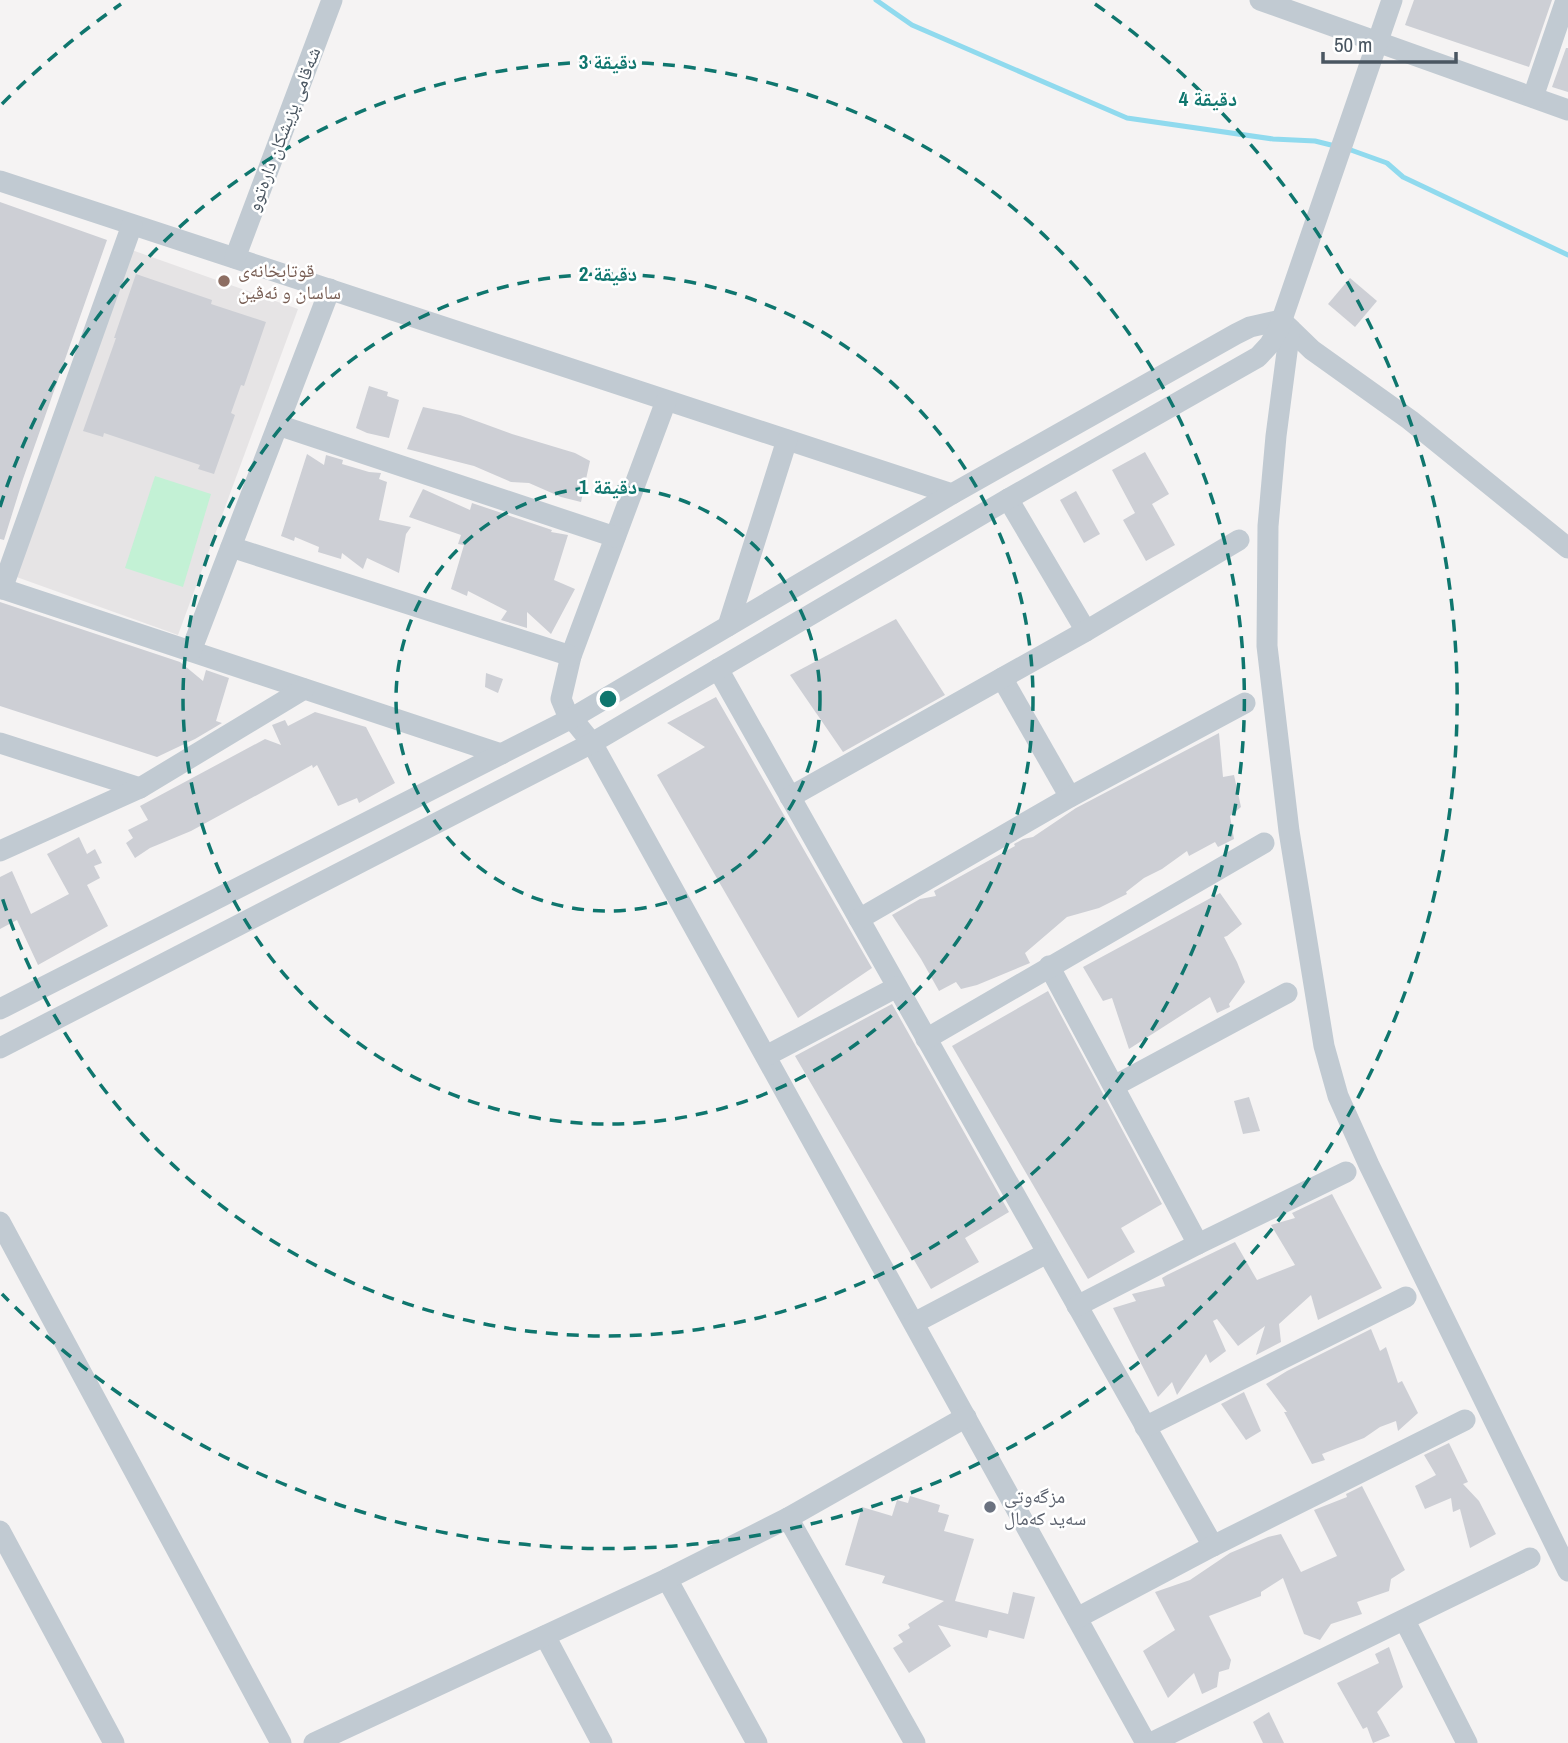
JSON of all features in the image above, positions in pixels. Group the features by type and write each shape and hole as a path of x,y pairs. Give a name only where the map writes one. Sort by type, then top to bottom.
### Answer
{"street":[{"name":"شەقامی پزیشکان دارەتوو","path":"234,258 332,0"},
{"path":"1260,0 1568,110"},
{"path":"1392,0 1335,164 1286,324 1268,526 1267,646 1289,831 1324,1046 1338,1096 1369,1165 1560,1536 1568,1571"},
{"path":"1533,97 1566,0"},
{"path":"0,181 951,494"},
{"path":"132,225 1,588 500,754"},
{"path":"191,651 330,289"},
{"path":"0,1009 572,718 951,494 1258,324 1286,324 1312,349 1410,420 1568,548"},
{"path":"0,1048 592,743 1008,499 1258,357 1286,324"},
{"path":"666,401 571,656 561,694 563,705 592,743 1149,1743 1530,1558"},
{"path":"278,425 615,537"},
{"path":"728,626 787,440"},
{"path":"1008,499 1086,631"},
{"path":"790,797 1086,631 1239,540"},
{"path":"231,547 571,656"},
{"path":"718,669 1213,1546"},
{"path":"1002,678 1070,797"},
{"path":"0,851 140,788 304,689"},
{"path":"859,919 1070,797 1245,703"},
{"path":"0,743 140,788"},
{"path":"926,1039 1264,843"},
{"path":"1049,966 1198,1244"},
{"path":"766,1056 897,987"},
{"path":"1114,1086 1287,993"},
{"path":"1077,1306 1346,1172"},
{"path":"0,1222 281,1743"},
{"path":"914,1323 1047,1253"},
{"path":"1145,1427 1406,1297"},
{"path":"314,1743 667,1579 788,1518 966,1417"},
{"path":"1077,1618 1213,1546 1465,1420"},
{"path":"788,1518 915,1743"},
{"path":"2,1538 114,1743"},
{"path":"667,1579 757,1743"},
{"path":"1405,1620 1467,1743"},
{"path":"545,1636 602,1743"}],"shaded area":[{"path":"129,249 298,309 178,635 11,575"}],"green space":[{"path":"155,476 211,494 183,587 125,568"}],"building":[{"path":"1414,0 1552,0 1529,67 1405,25"},
{"path":"1568,48 1568,92 1552,87"},
{"path":"0,202 107,240 4,540 0,539"},
{"path":"136,274 212,300 211,304 266,322 244,386 241,385 231,413 235,415 214,474 198,469 200,465 104,433 103,437 83,431"},
{"path":"1350,278 1377,301 1355,327 1328,304"},
{"path":"369,386 388,392 387,396 399,400 389,438 356,428"},
{"path":"423,407 460,415 575,453 590,461 581,502 561,497 529,483 511,482 474,466 407,449"},
{"path":"1145,452 1169,494 1152,504 1175,545 1146,561 1123,520 1135,513 1112,470"},
{"path":"307,454 324,465 326,455 343,460 342,464 381,473 379,479 387,482 379,520 411,527 406,534 399,573 367,558 363,569 342,553 341,559 318,552 319,547 295,537 294,541 281,536"},
{"path":"423,489 470,510 472,503 552,530 551,532 568,535 554,580 575,589 551,634 527,612 527,628 501,620 507,611 468,591 467,596 451,589 464,545 458,544 461,535 409,517"},
{"path":"1076,491 1100,534 1084,543 1060,500"},
{"path":"0,602 180,662 203,681 206,670 229,678 216,721 222,723 157,757 0,706"},
{"path":"896,619 945,695 843,752 790,675"},
{"path":"486,673 503,679 498,693 485,687"},
{"path":"716,697 872,968 798,1018 657,775 705,747 667,723"},
{"path":"315,712 366,727 395,783 359,803 357,798 338,806 317,765 313,768 312,765 191,831 150,848 135,858 126,843 133,838 128,830 148,820 140,806 265,739 281,745 272,725 285,720 288,726"},
{"path":"1219,733 1223,777 1234,775 1241,807 1230,816 1234,839 1218,847 1215,842 1189,856 1187,851 1144,878 1126,892 1127,894 1099,908 1067,917 1025,953 1030,963 977,985 961,989 956,982 939,991 892,915 920,899 936,896 934,891 1023,839 1033,837 1076,808"},
{"path":"79,837 87,854 95,849 102,863 94,866 100,878 87,885 108,926 38,965 17,920 0,929 0,877 12,871 31,914 69,894 47,854"},
{"path":"1220,893 1242,924 1224,937 1245,982 1229,1004 1230,1007 1217,1013 1210,997 1129,1049 1112,998 1103,1001 1083,967"},
{"path":"1048,991 1162,1204 1121,1228 1135,1252 1088,1279 952,1046"},
{"path":"892,1004 1009,1212 965,1238 979,1262 931,1289 795,1056"},
{"path":"1249,1097 1260,1131 1243,1134 1234,1101"},
{"path":"1332,1194 1382,1288 1318,1320 1311,1295 1279,1324 1281,1342 1256,1355 1265,1326 1238,1346 1217,1319 1213,1321 1226,1351 1210,1363 1206,1354 1177,1395 1172,1382 1158,1397 1113,1308 1136,1301 1132,1294 1165,1286 1162,1278 1235,1242 1257,1280 1295,1265 1271,1225 1295,1218 1292,1213"},
{"path":"1371,1329 1380,1351 1386,1347 1398,1383 1402,1381 1418,1413 1398,1431 1396,1421 1380,1427 1364,1438 1322,1454 1325,1460 1312,1464 1284,1412 1287,1412 1266,1384"},
{"path":"1244,1392 1261,1431 1246,1440 1221,1404"},
{"path":"1449,1443 1468,1482 1463,1484 1479,1501 1496,1534 1470,1548 1460,1509 1453,1512 1451,1498 1425,1509 1415,1486 1436,1475 1424,1455"},
{"path":"1362,1486 1405,1570 1391,1579 1389,1591 1357,1602 1362,1614 1331,1624 1320,1640 1304,1634 1283,1578 1261,1592 1261,1596 1209,1616 1231,1660 1229,1669 1219,1672 1217,1687 1202,1694 1194,1673 1168,1698 1143,1651 1175,1630 1155,1592 1190,1580 1230,1553 1281,1534 1301,1572 1337,1556 1314,1510 1347,1497 1346,1494"},
{"path":"910,1496 940,1505 938,1512 949,1515 944,1531 974,1539 955,1601 1008,1614 1013,1592 1035,1597 1024,1639 989,1630 987,1638 938,1625 951,1646 909,1673 893,1648 903,1642 898,1635 910,1628 908,1624 944,1601 882,1583 885,1576 845,1565 862,1507 892,1516 897,1500 908,1503"},
{"path":"1389,1647 1403,1687 1377,1712 1390,1736 1373,1743 1367,1727 1363,1729 1337,1683 1379,1663 1375,1654"},
{"path":"1269,1712 1284,1743 1263,1743 1253,1722"}],"waterway":[{"path":"876,0 912,25 1127,118 1273,139 1315,141 1335,146"},
{"path":"1348,149 1387,163 1403,177 1568,255"}],"place":[{"name":"قوتابخانەی ساسان و ئەڤین","path":"224,281"},
{"name":"مزگەوتی سەید کەمال","path":"990,1507"}]}
